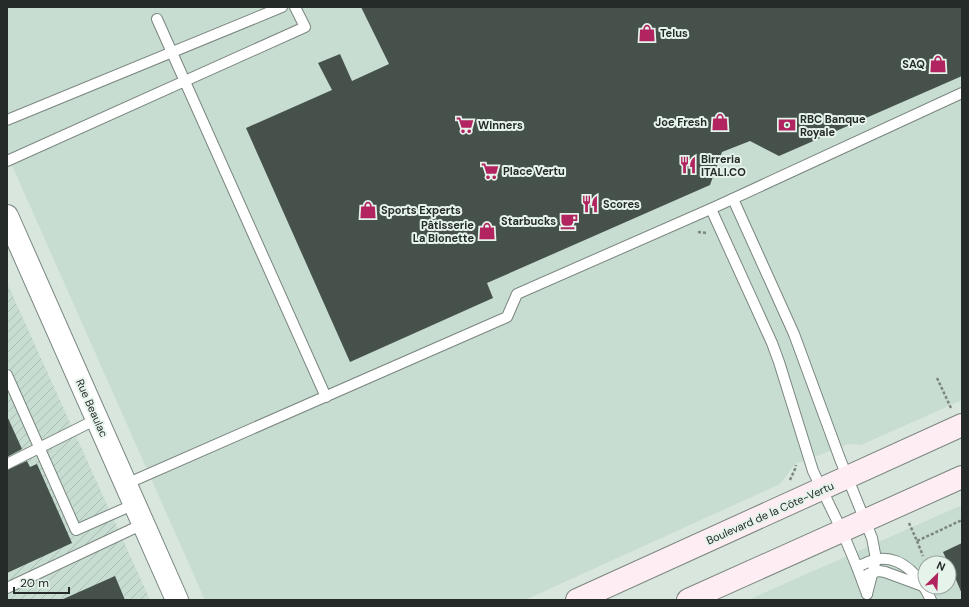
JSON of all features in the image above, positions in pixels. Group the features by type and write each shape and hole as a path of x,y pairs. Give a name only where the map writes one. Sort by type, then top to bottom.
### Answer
{"main road":[{"name":"Boulevard de la Côte-Vertu","path":"577,600 823,489 957,418"},
{"path":"688,600 962,477"}],"street":[{"name":"Rue Beaulac","path":"7,216 177,600"}],"lane":[{"path":"7,120 282,7"},
{"path":"7,162 305,27 295,7"},
{"path":"157,19 326,397"},
{"path":"126,484 507,317 517,294 711,209 962,92"},
{"path":"733,198 794,334 874,544 876,559 867,597"},
{"path":"711,209 780,362 813,471 823,489 858,567 867,597"},
{"path":"7,375 76,530 134,504"},
{"path":"7,464 97,419"},
{"path":"7,588 143,524"},
{"path":"858,567 876,559 890,559 904,564 917,578"},
{"path":"861,577 879,571 917,584"}],"path":[{"path":"937,378 957,418"},
{"path":"907,520 923,555"},
{"path":"917,541 962,520"}],"shaded area":[{"path":"7,7 962,7 962,400 861,445 849,444 795,464 780,484 525,600 205,600 7,154"},
{"path":"7,283 150,600 7,600"},
{"path":"962,505 962,600 748,600"}],"building":[{"name":"Place Vertu","path":"361,7 962,7 962,76 779,156 750,141 722,152 710,185 487,283 493,298 350,362 246,128 332,90 318,63 340,54 352,81 389,64"},
{"path":"7,416 22,449 7,457"},
{"path":"27,461 30,467 37,464 72,543 7,573 7,470"},
{"path":"962,543 962,594 957,582 957,555 944,555 943,552"},
{"path":"115,576 125,600 61,600"}],"place":[{"name":"Telus","path":"647,33"},
{"name":"SAQ","path":"938,64"},
{"name":"Joe Fresh","path":"720,122"},
{"name":"Winners","path":"465,125"},
{"name":"RBC Banque Royale","path":"787,125"},
{"name":"Birreria ITALI.CO","path":"688,165"},
{"name":"Place Vertu","path":"490,171"},
{"name":"Scores","path":"590,204"},
{"name":"Sports Experts","path":"368,210"},
{"name":"Starbucks","path":"569,221"},
{"name":"Pâtisserie La Bionette","path":"487,231"}]}
